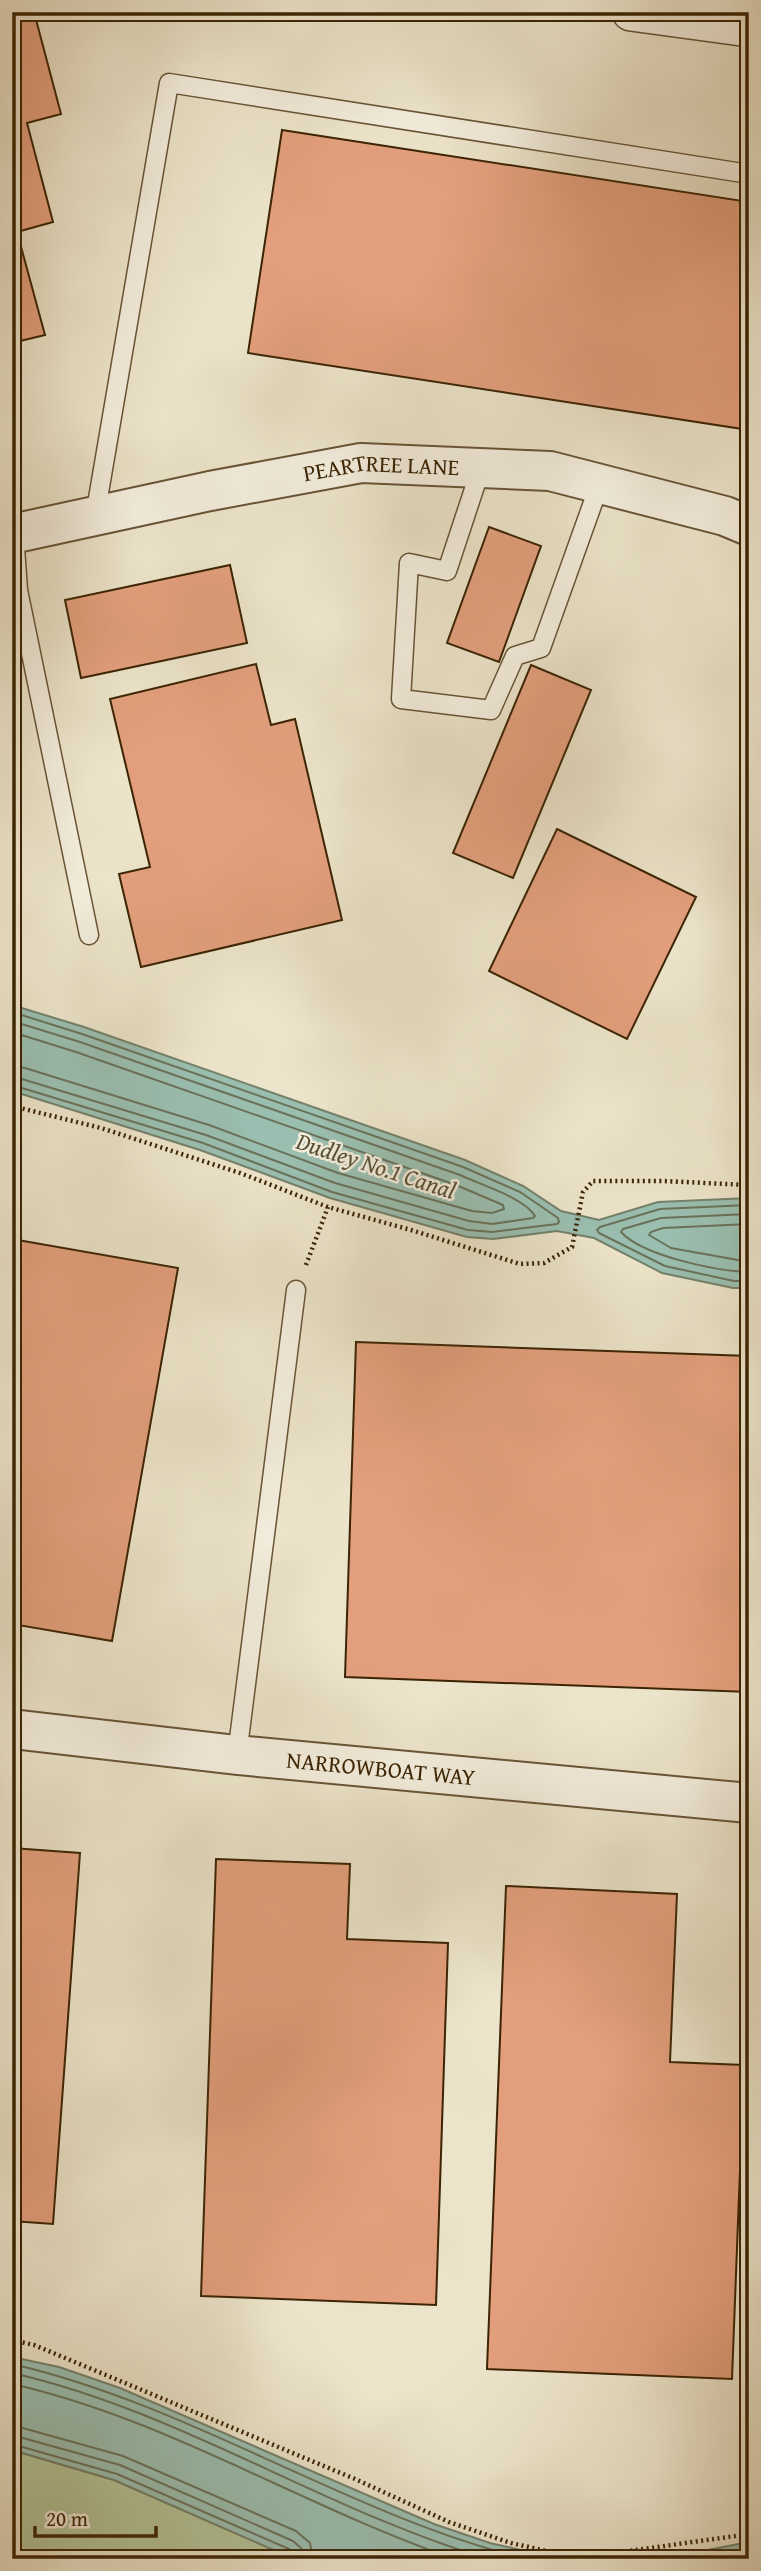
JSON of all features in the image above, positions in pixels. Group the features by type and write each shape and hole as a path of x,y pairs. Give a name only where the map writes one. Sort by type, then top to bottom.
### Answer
{"street":[{"path":"631,12 749,28"},
{"name":"PEARTREE LANE","path":"13,534 361,463 550,471 725,516 749,526"},
{"name":"NARROWBOAT WAY","path":"12,1730 237,1755 749,1803"}],"lane":[{"path":"95,516 169,83 749,174"},
{"path":"481,468 447,571 409,563 401,699 491,710 515,656 541,648 600,484"},
{"path":"13,534 18,590 89,935"},
{"path":"237,1755 296,1290"}],"path":[{"path":"12,1105 114,1132 240,1173 328,1207 520,1264 544,1263 572,1247 583,1192 593,1181 749,1185"},
{"path":"296,1290 328,1207"},
{"path":"12,2340 34,2345 355,2479 449,2522 511,2543 561,2554 615,2553 749,2534"},
{"path":"12,2555 24,2559"}],"shaded area":[{"path":"12,2450 114,2480 295,2559 12,2559"}],"water":[{"name":"Dudley No.1 Canal","path":"12,1005 84,1027 465,1160 523,1186 561,1211 599,1220 658,1202 749,1198 749,1288 733,1288 662,1273 594,1238 557,1231 493,1239 467,1237 330,1198 200,1150 12,1091"},
{"path":"12,2357 59,2367 120,2388 434,2524 490,2543 561,2559 294,2559 114,2480 12,2450"},
{"path":"749,2542 749,2559 661,2559"}],"building":[{"path":"12,12 34,12 61,114 27,123 53,222 17,232 45,335 12,343"},
{"path":"282,130 749,202 749,430 248,353"},
{"path":"489,527 541,546 499,662 447,643"},
{"path":"230,565 247,643 81,678 65,600"},
{"path":"256,664 271,725 295,719 342,920 141,967 119,874 150,867 110,699"},
{"path":"531,665 591,690 513,878 453,853"},
{"path":"557,829 696,897 627,1039 489,971"},
{"path":"12,1239 178,1268 112,1641 12,1624"},
{"path":"356,1342 749,1356 749,1692 345,1677"},
{"path":"12,1848 80,1853 53,2224 12,2221"},
{"path":"216,1859 350,1864 347,1939 448,1943 436,2305 201,2296"},
{"path":"506,1886 677,1894 670,2062 744,2065 732,2379 487,2369"}]}
